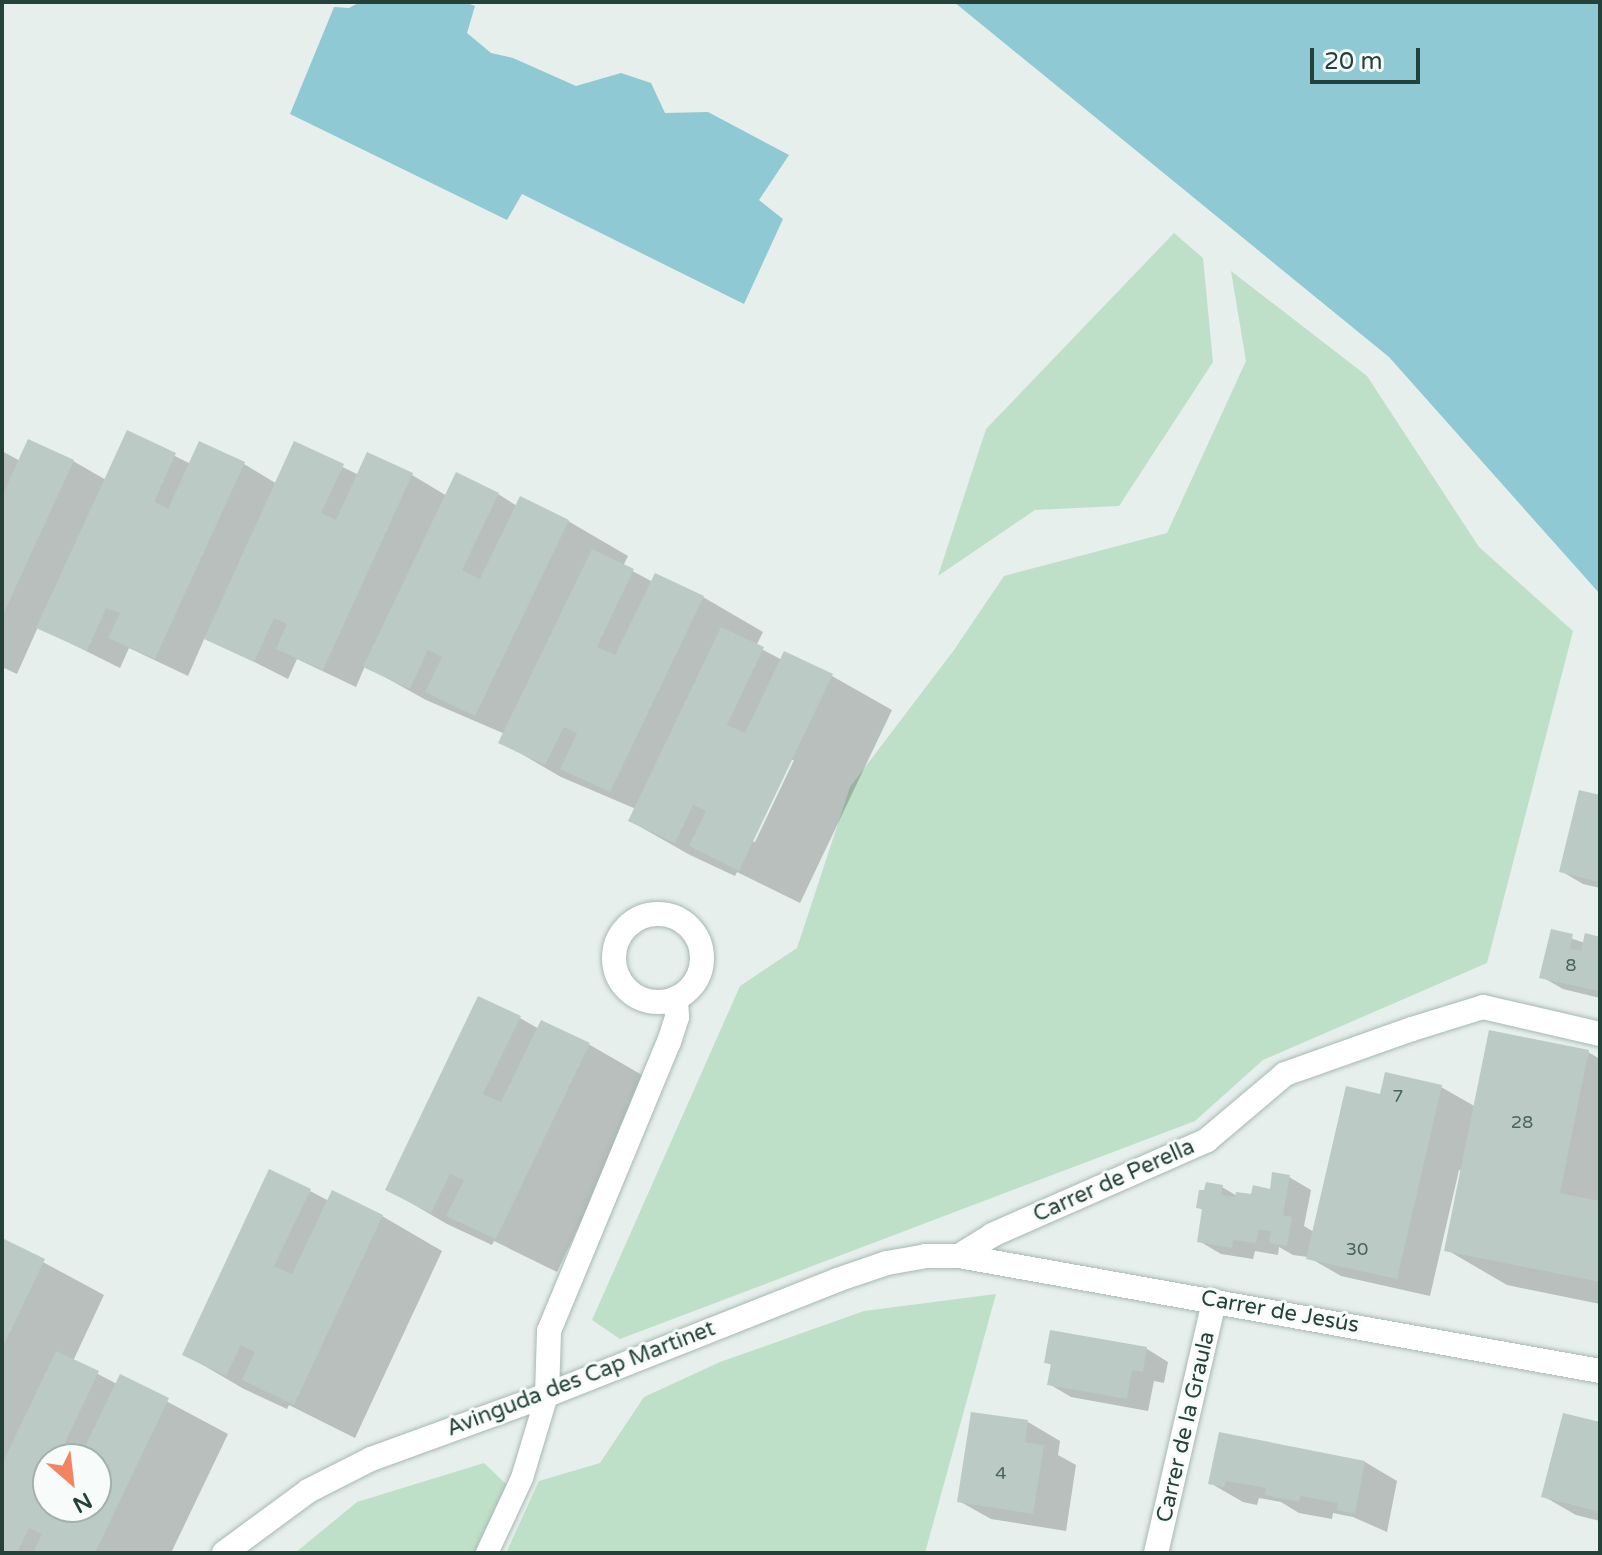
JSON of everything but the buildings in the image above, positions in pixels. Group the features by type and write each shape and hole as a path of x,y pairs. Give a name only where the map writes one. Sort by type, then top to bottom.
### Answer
{"street":[{"path":"547,1395 549,1331 669,1042 677,1017 676,998"},
{"name":"Carrer de Perella","path":"959,1256 992,1235 1207,1140 1285,1074 1483,1007 1600,1034"},
{"name":"Avinguda des Cap Martinet","path":"224,1553 308,1491 371,1459 547,1395 837,1280 887,1263 959,1256"},
{"name":"Carrer de Jesús","path":"959,1256 1089,1282 1214,1301 1600,1371"},
{"name":"Carrer de la Graula","path":"1156,1553 1214,1301"}],"lane":[{"path":"487,1553 522,1478 547,1395"}],"green space":[{"path":"1174,233 1203,258 1213,362 1119,506 1035,510 938,576 986,429"},
{"path":"1231,271 1367,376 1479,547 1573,631 1487,963 1263,1060 1195,1121 620,1339 592,1320 740,986 797,948 850,787 954,650 1004,576 1167,533 1246,361"},
{"path":"996,1294 925,1553 506,1553 539,1481 600,1463 644,1397 720,1362 864,1311"},
{"path":"484,1463 507,1485 475,1553 295,1553 357,1502"}],"water":[{"path":"360,2 464,2 475,6 467,33 491,53 513,58 576,86 621,73 651,83 665,113 708,112 789,155 759,200 783,219 744,304 522,194 507,220 290,114 334,7 349,8"},
{"path":"954,2 1600,2 1600,594 1389,357"}]}
